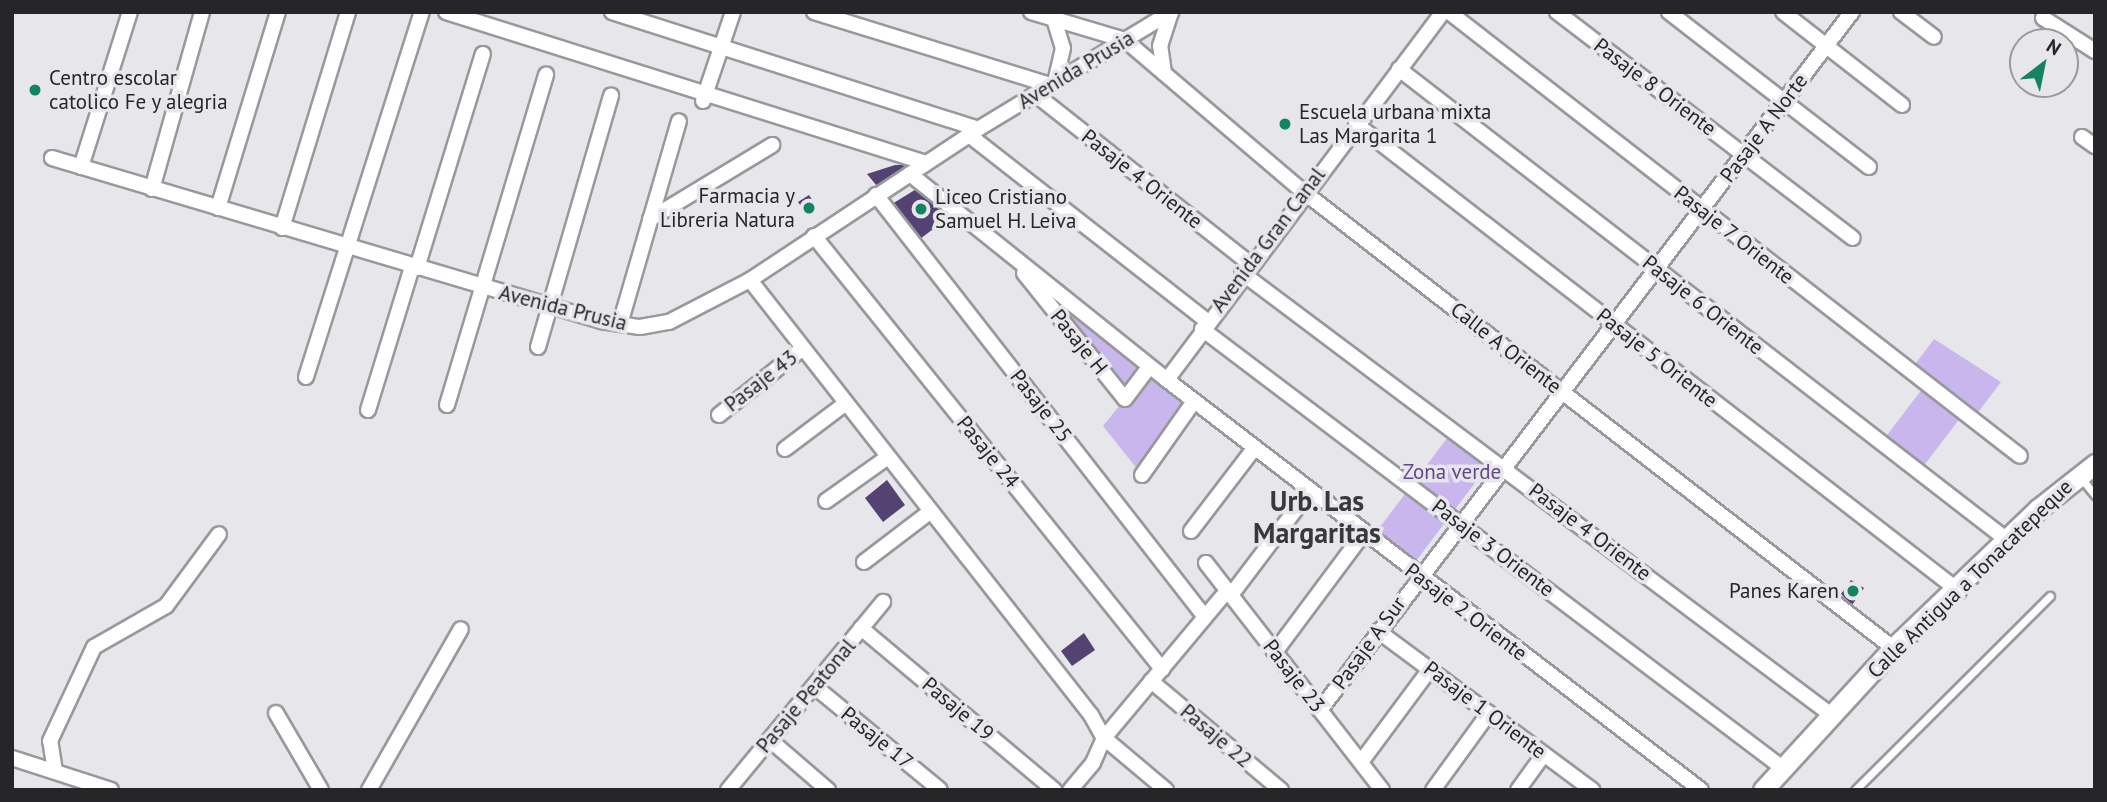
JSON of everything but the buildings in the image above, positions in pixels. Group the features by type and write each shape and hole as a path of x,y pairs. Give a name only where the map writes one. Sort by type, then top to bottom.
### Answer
{"street":[{"path":"81,167 130,12"},
{"path":"152,189 202,12"},
{"path":"218,208 278,12"},
{"path":"282,228 348,12"},
{"path":"306,377 422,12"},
{"path":"446,12 704,98 926,163"},
{"path":"612,12 974,132"},
{"path":"704,98 733,12"},
{"path":"814,12 1053,83 1063,48 1054,19"},
{"path":"1031,12 1125,40"},
{"path":"1164,72 1160,46 1171,12"},
{"name":"Avenida Prusia","path":"52,158 552,307 620,324 669,321 750,280 974,132 1171,12"},
{"name":"Avenida Gran Canal","path":"1170,375 1356,124 1446,12"},
{"name":"Pasaje 7 Oriente","path":"1446,12 2020,456"},
{"name":"Pasaje 8 Oriente","path":"1556,12 1853,238"},
{"path":"1669,12 1869,167"},
{"path":"1783,12 1902,105"},
{"name":"Pasaje A Norte","path":"1418,575 1852,12"},
{"path":"1901,12 1934,37"},
{"path":"2043,18 2095,51"},
{"name":"Calle A Oriente","path":"1125,40 1305,193 1893,648"},
{"path":"368,410 483,54"},
{"name":"Pasaje 6 Oriente","path":"1399,69 2007,540"},
{"path":"447,405 546,75"},
{"name":"Pasaje 4 Oriente","path":"1035,94 1246,269 1834,717"},
{"path":"538,347 552,307 611,95"},
{"path":"620,324 679,121"},
{"name":"Pasaje 5 Oriente","path":"1356,124 1958,590"},
{"name":"Pasaje 3 Oriente","path":"974,132 1205,325 1784,769"},
{"path":"2082,137 2095,146"},
{"path":"650,219 772,145"},
{"name":"Pasaje 2 Oriente","path":"910,174 1149,367 1170,375 1192,404 1701,790"},
{"name":"Pasaje 25","path":"876,195 1205,617"},
{"name":"Pasaje 24","path":"814,236 1161,669"},
{"name":"Pasaje H","path":"1008,253 1125,399 1149,367"},
{"path":"750,280 1104,738 1166,790"},
{"name":"Pasaje 43","path":"719,415 803,348"},
{"path":"785,449 846,403"},
{"path":"1142,475 1192,404"},
{"path":"1191,531 1253,450"},
{"path":"826,501 888,457"},
{"name":"Calle Antigua a Tonacatepeque","path":"1763,790 1834,717 1893,648 2078,475 2095,464"},
{"path":"1070,790 1093,763 1104,738 1205,617 1226,596 1309,492"},
{"path":"864,562 931,511"},
{"path":"55,771 50,741 94,647 166,606 219,534"},
{"path":"1275,652 1363,534"},
{"name":"Pasaje 23","path":"1206,563 1226,596 1275,652 1382,790"},
{"name":"Pasaje A Sur","path":"1320,710 1418,575"},
{"name":"Pasaje Peatonal","path":"728,790 883,602"},
{"name":"Pasaje 19","path":"861,628 1054,790"},
{"path":"369,790 461,629"},
{"name":"Pasaje 1 Oriente","path":"1378,631 1592,790"},
{"path":"1361,762 1430,670"},
{"name":"Pasaje 22","path":"1151,681 1281,790"},
{"name":"Pasaje 17","path":"814,686 940,790"},
{"path":"276,713 321,790"},
{"path":"1433,790 1489,713"},
{"path":"769,740 828,790"},
{"path":"1518,790 1544,754"},
{"path":"12,758 111,790"}],"lane":[{"path":"2078,475 2095,495"},
{"path":"1855,790 2050,596"}],"green space":[{"path":"1008,252 1192,404 1142,475 1103,426 1124,400"},
{"path":"1934,339 2001,382 1973,419 1964,413 1919,472 1881,443 1926,384 1910,371"},
{"name":"Zona verde","path":"1454,429 1493,459 1410,569 1371,539"}],"place":[{"name":"Centro escolar catolico Fe y alegria","path":"35,90"},
{"name":"Escuela urbana mixta Las Margarita 1","path":"1285,124"},
{"name":"Farmacia y Libreria Natura","path":"809,208"},
{"name":"Liceo Cristiano Samuel H. Leiva","path":"921,209"},
{"name":"Panes Karen","path":"1853,591"}],"district":[{"name":"Urb. Las Margaritas","path":"1317,517"}]}
